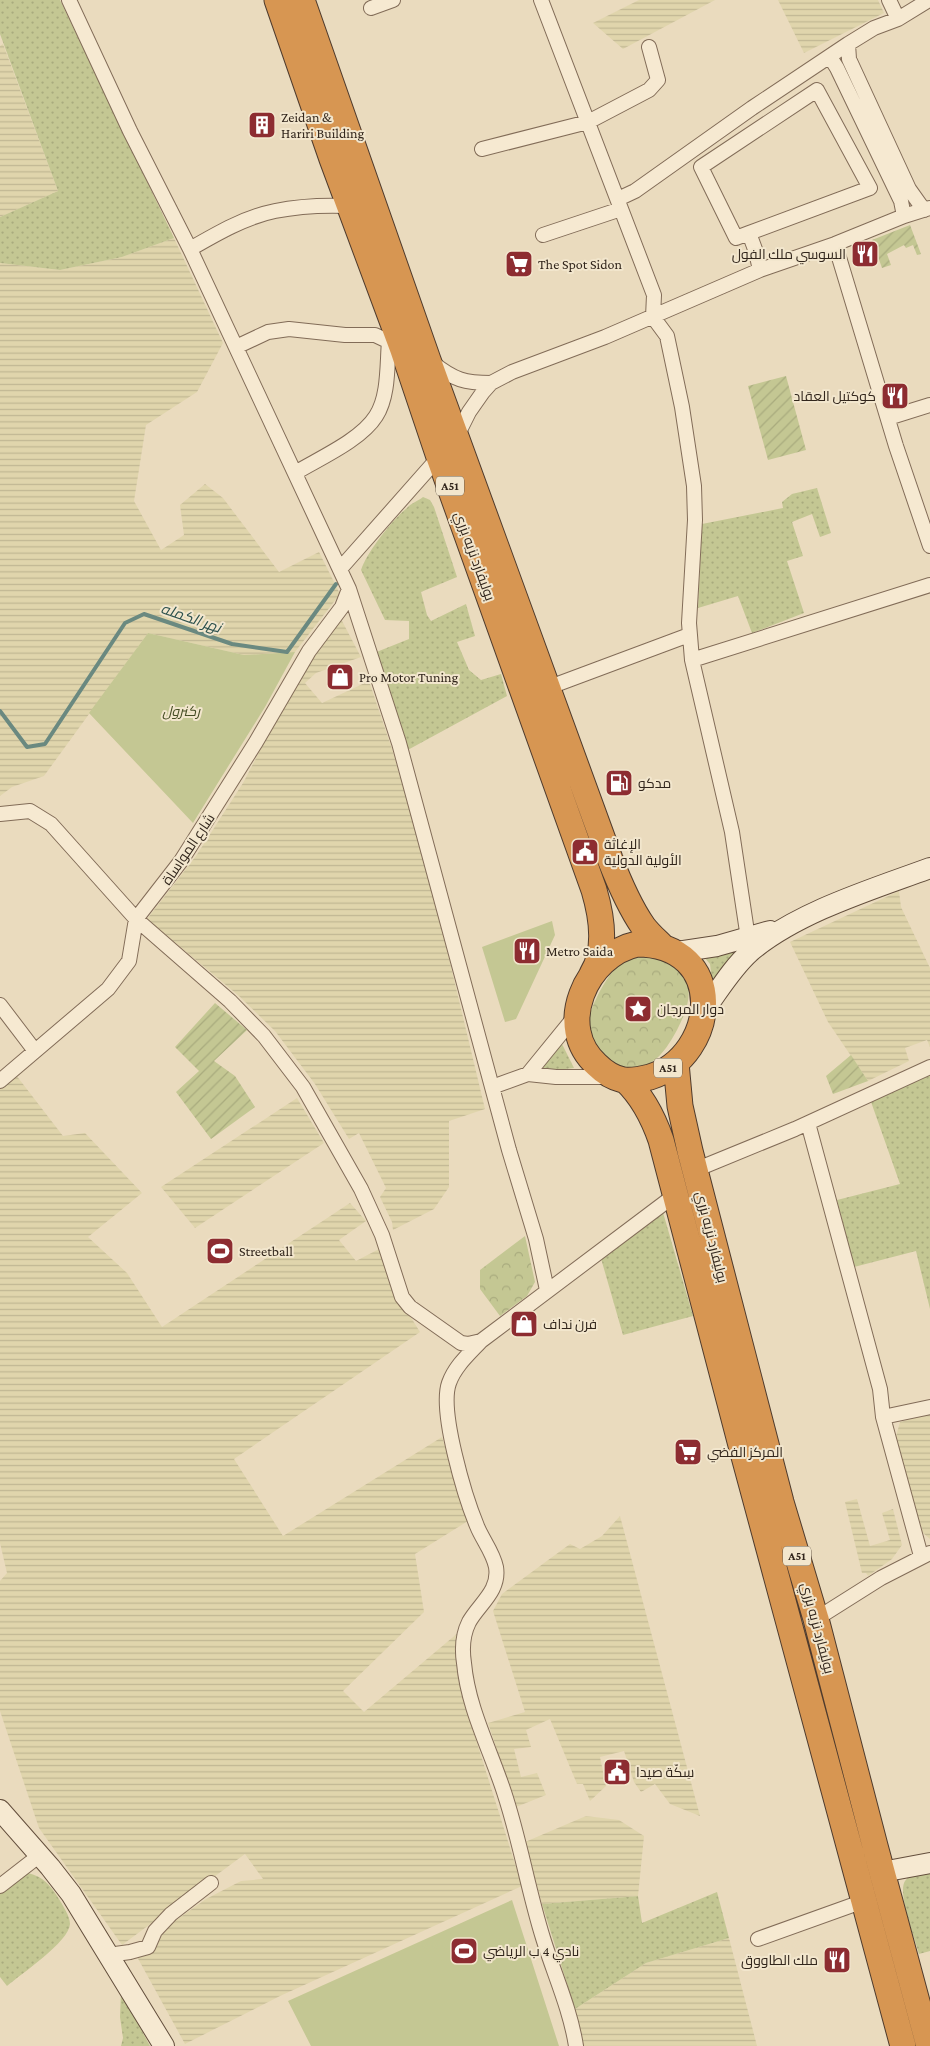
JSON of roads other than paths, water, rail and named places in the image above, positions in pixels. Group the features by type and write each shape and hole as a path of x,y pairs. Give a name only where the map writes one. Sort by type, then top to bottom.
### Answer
{"highway":[{"name":"بوليفارد نزيه بزري","path":"277,0 396,345 439,457 594,890 601,920 601,934 599,963 592,974"},
{"name":"بوليفارد نزيه بزري","path":"302,0 456,438 619,883 642,925 670,949"},
{"name":"A51","path":"637,944 670,949 689,964 701,983 704,997 703,1012 697,1030 688,1049 676,1064 661,1073 644,1078 619,1079 593,1062 579,1041 577,1024 578,1006 592,974 611,954 624,947 637,944"},
{"name":"بوليفارد نزيه بزري","path":"676,1064 680,1106 695,1170 781,1502 816,1620 930,2046"},
{"name":"بوليفارد نزيه بزري","path":"619,1079 636,1090 656,1125 903,2046"}],"street":[{"path":"69,0 134,140 190,249 349,589 396,736 509,1150 536,1239 547,1290"},
{"path":"371,8 393,0"},
{"path":"540,0 654,296 653,317 667,336 682,407 694,486 695,520 689,635 692,660 732,832 749,945 703,1012"},
{"path":"889,0 898,19"},
{"path":"543,235 619,204 752,108 848,44 874,28 898,19 930,0"},
{"path":"456,438 469,412 491,383 512,372 653,317 760,270 836,244 904,216 927,209 909,189 849,59 848,44"},
{"path":"482,149 588,122 649,90 658,80 649,47"},
{"path":"830,57 901,201 904,216"},
{"path":"817,90 870,188 749,233 736,238 702,167 817,90"},
{"path":"190,249 239,224 275,211 306,207 349,206"},
{"path":"749,233 760,270"},
{"path":"836,244 888,418 930,546"},
{"path":"236,347 268,332 290,329 345,335 375,335 396,345 377,415 352,439 295,473"},
{"path":"428,360 453,378 473,383 491,383"},
{"path":"888,418 930,405"},
{"path":"340,569 439,457"},
{"path":"692,660 930,585"},
{"name":"شارع المواساة","path":"136,920 177,868 256,742 309,651 342,607 349,589"},
{"path":"547,688 689,635"},
{"path":"0,814 30,811 51,824 136,920 230,1001 264,1036 290,1068 319,1113 372,1210 382,1235 398,1289 410,1307 460,1343 468,1344 481,1341"},
{"path":"670,949 749,945 857,896 930,868"},
{"path":"0,1081 108,989 121,973 131,956 136,920"},
{"path":"0,1005 35,1051"},
{"path":"528,1074 572,1020 578,1006"},
{"path":"695,1170 808,1123 930,1067"},
{"path":"492,1087 528,1074 619,1079"},
{"path":"808,1123 880,1389 883,1417 925,1555 881,1578 816,1620"},
{"path":"576,2046 562,1992 543,1938 532,1899 505,1794 472,1704 464,1663 463,1645 466,1628 494,1587 497,1573 493,1557 478,1530 461,1481 448,1412 448,1385 455,1371 481,1341 675,1195"},
{"path":"883,1417 930,1407"},
{"path":"0,1810 40,1855 75,1900 164,2046"},
{"path":"0,1886 40,1855"},
{"path":"882,1872 930,1863"},
{"path":"108,1955 148,1947 155,1932 171,1914 211,1883"},
{"path":"758,1939 864,1901"}],"waterway":[{"name":"نهر الكمله","path":"0,711 27,747 45,744 125,623 144,614 232,644 287,652 336,584"}],"place":[{"name":"Zeidan & Hariri Building","path":"262,125"},
{"name":"السوسي ملك الفول","path":"865,254"},
{"name":"The Spot Sidon","path":"519,264"},
{"name":"كوكتيل العقاد","path":"895,396"},
{"name":"Pro Motor Tuning","path":"340,677"},
{"name":"مدكو","path":"619,783"},
{"name":"الإغاثة الأولية الدولية","path":"585,852"},
{"name":"Metro Saida","path":"527,951"},
{"name":"دوار المرجان","path":"638,1009"},
{"name":"Streetball","path":"220,1251"},
{"name":"فرن نداف","path":"524,1324"},
{"name":"المركز الفضي","path":"688,1452"},
{"name":"سِكّة صيدا","path":"617,1772"},
{"name":"نادي 4 ب الرياضي","path":"464,1951"},
{"name":"ملك الطاووق","path":"837,1960"}],"park label":[{"name":"ركنرول","path":"181,711"}]}
